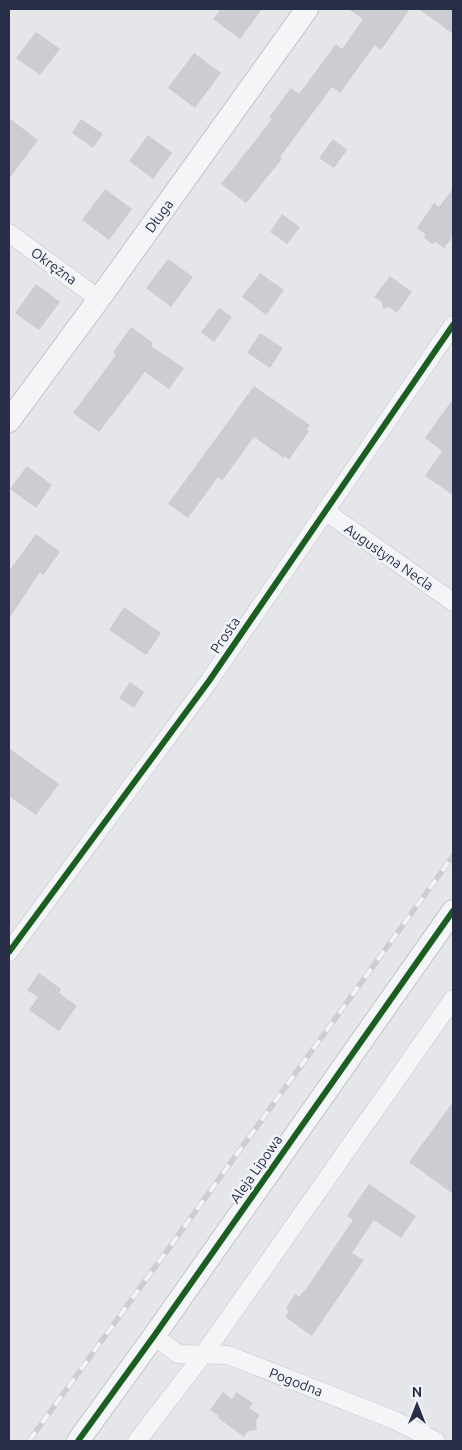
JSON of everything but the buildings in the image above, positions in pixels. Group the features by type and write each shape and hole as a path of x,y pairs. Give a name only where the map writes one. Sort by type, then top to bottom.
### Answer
{"street":[{"name":"Długa","path":"9,422 307,9"},
{"name":"Okrężna","path":"9,233 99,298"},
{"name":"Prosta","path":"9,952 209,681 453,325"},
{"name":"Augustyna Necla","path":"325,511 453,602"},
{"name":"Aleja Lipowa","path":"78,1441 452,915"},
{"path":"138,1441 203,1355 453,999"},
{"name":"Pogodna","path":"154,1336 178,1354 228,1356 394,1420 436,1441"}],"railway":[{"path":"29,1441 453,856"}],"cycle path":[{"path":"9,952 209,681 453,325"},
{"path":"78,1441 453,911"}]}
